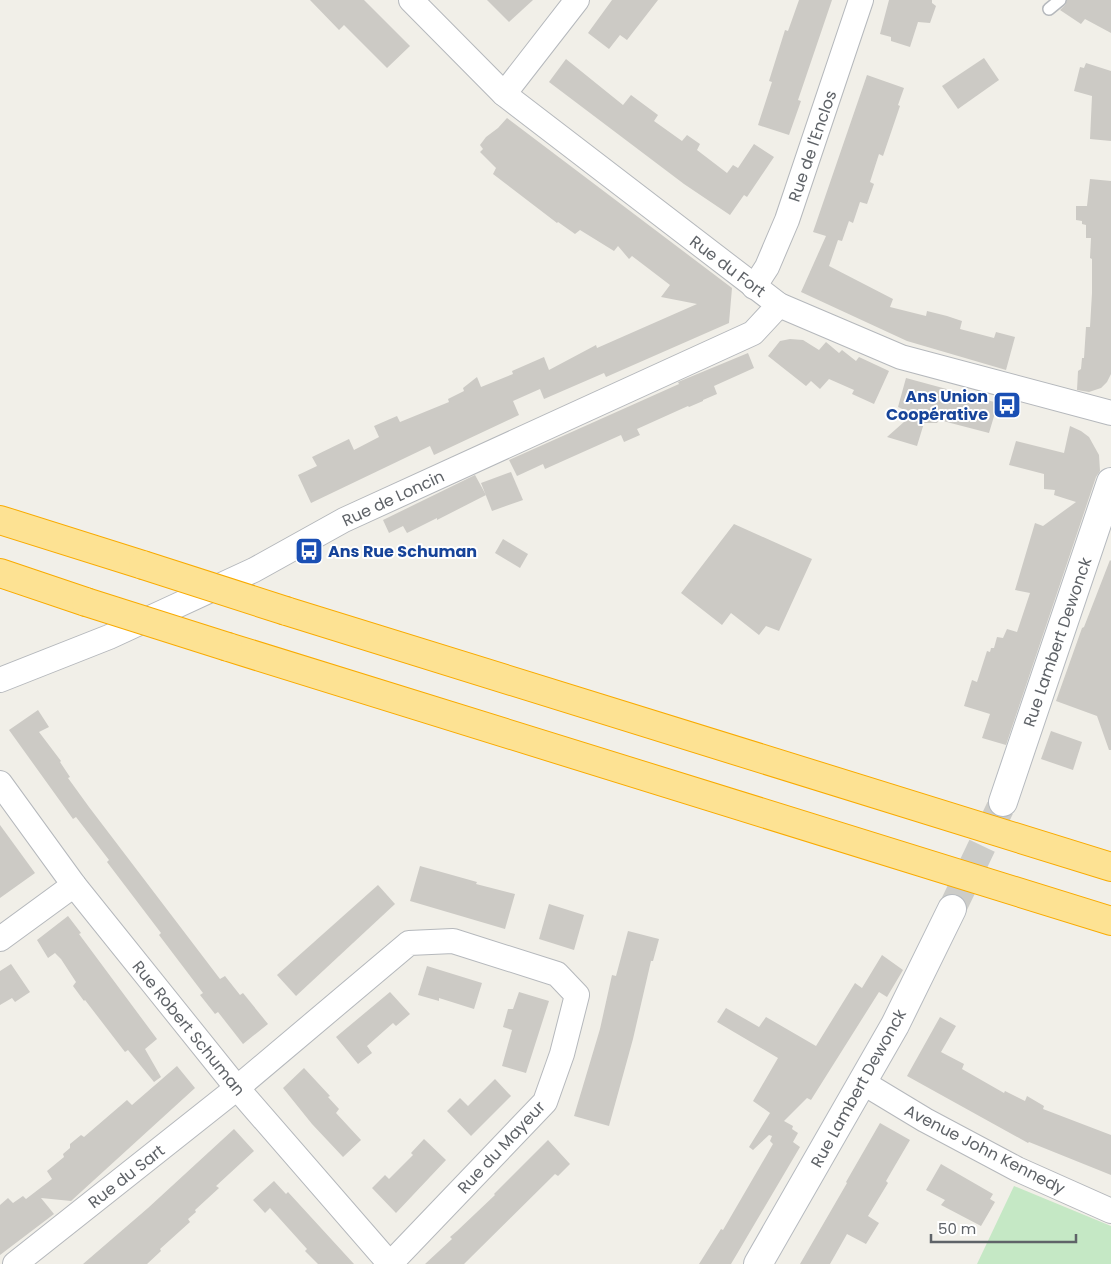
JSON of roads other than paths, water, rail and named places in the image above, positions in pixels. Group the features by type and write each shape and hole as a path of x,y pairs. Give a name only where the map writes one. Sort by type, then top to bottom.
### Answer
{"highway":[{"path":"0,520 1111,868"},
{"path":"0,573 228,647 1111,921"}],"street":[{"name":"Rue du Fort","path":"411,0 504,94 779,305 901,357 1111,413"},
{"path":"504,94 577,0"},
{"name":"Rue de l'Enclos","path":"754,287 767,267 787,220 861,0"},
{"name":"Rue de Loncin","path":"0,680 109,637 254,570 344,520 753,333 779,305"},
{"name":"Rue Lambert Dewonck","path":"1003,802 1111,482"},
{"name":"Rue Robert Schuman","path":"0,783 74,885 237,1088 390,1264"},
{"path":"0,939 74,885"},
{"name":"Rue Lambert Dewonck","path":"758,1264 895,1024 952,909"},
{"name":"Rue du Mayeur","path":"237,1088 409,943 453,941 557,974 577,995 562,1054 545,1102 390,1264"},
{"name":"Avenue John Kennedy","path":"862,1082 925,1120 1017,1169 1111,1211"},
{"name":"Rue du Sart","path":"15,1264 237,1088"}],"lane":[{"path":"1049,9 1060,0"}],"tunnel":[{"path":"952,909 1003,802"}],"place":[{"name":"Ans Union Coopérative","path":"1007,405"},
{"name":"Ans Rue Schuman","path":"309,551"}]}
